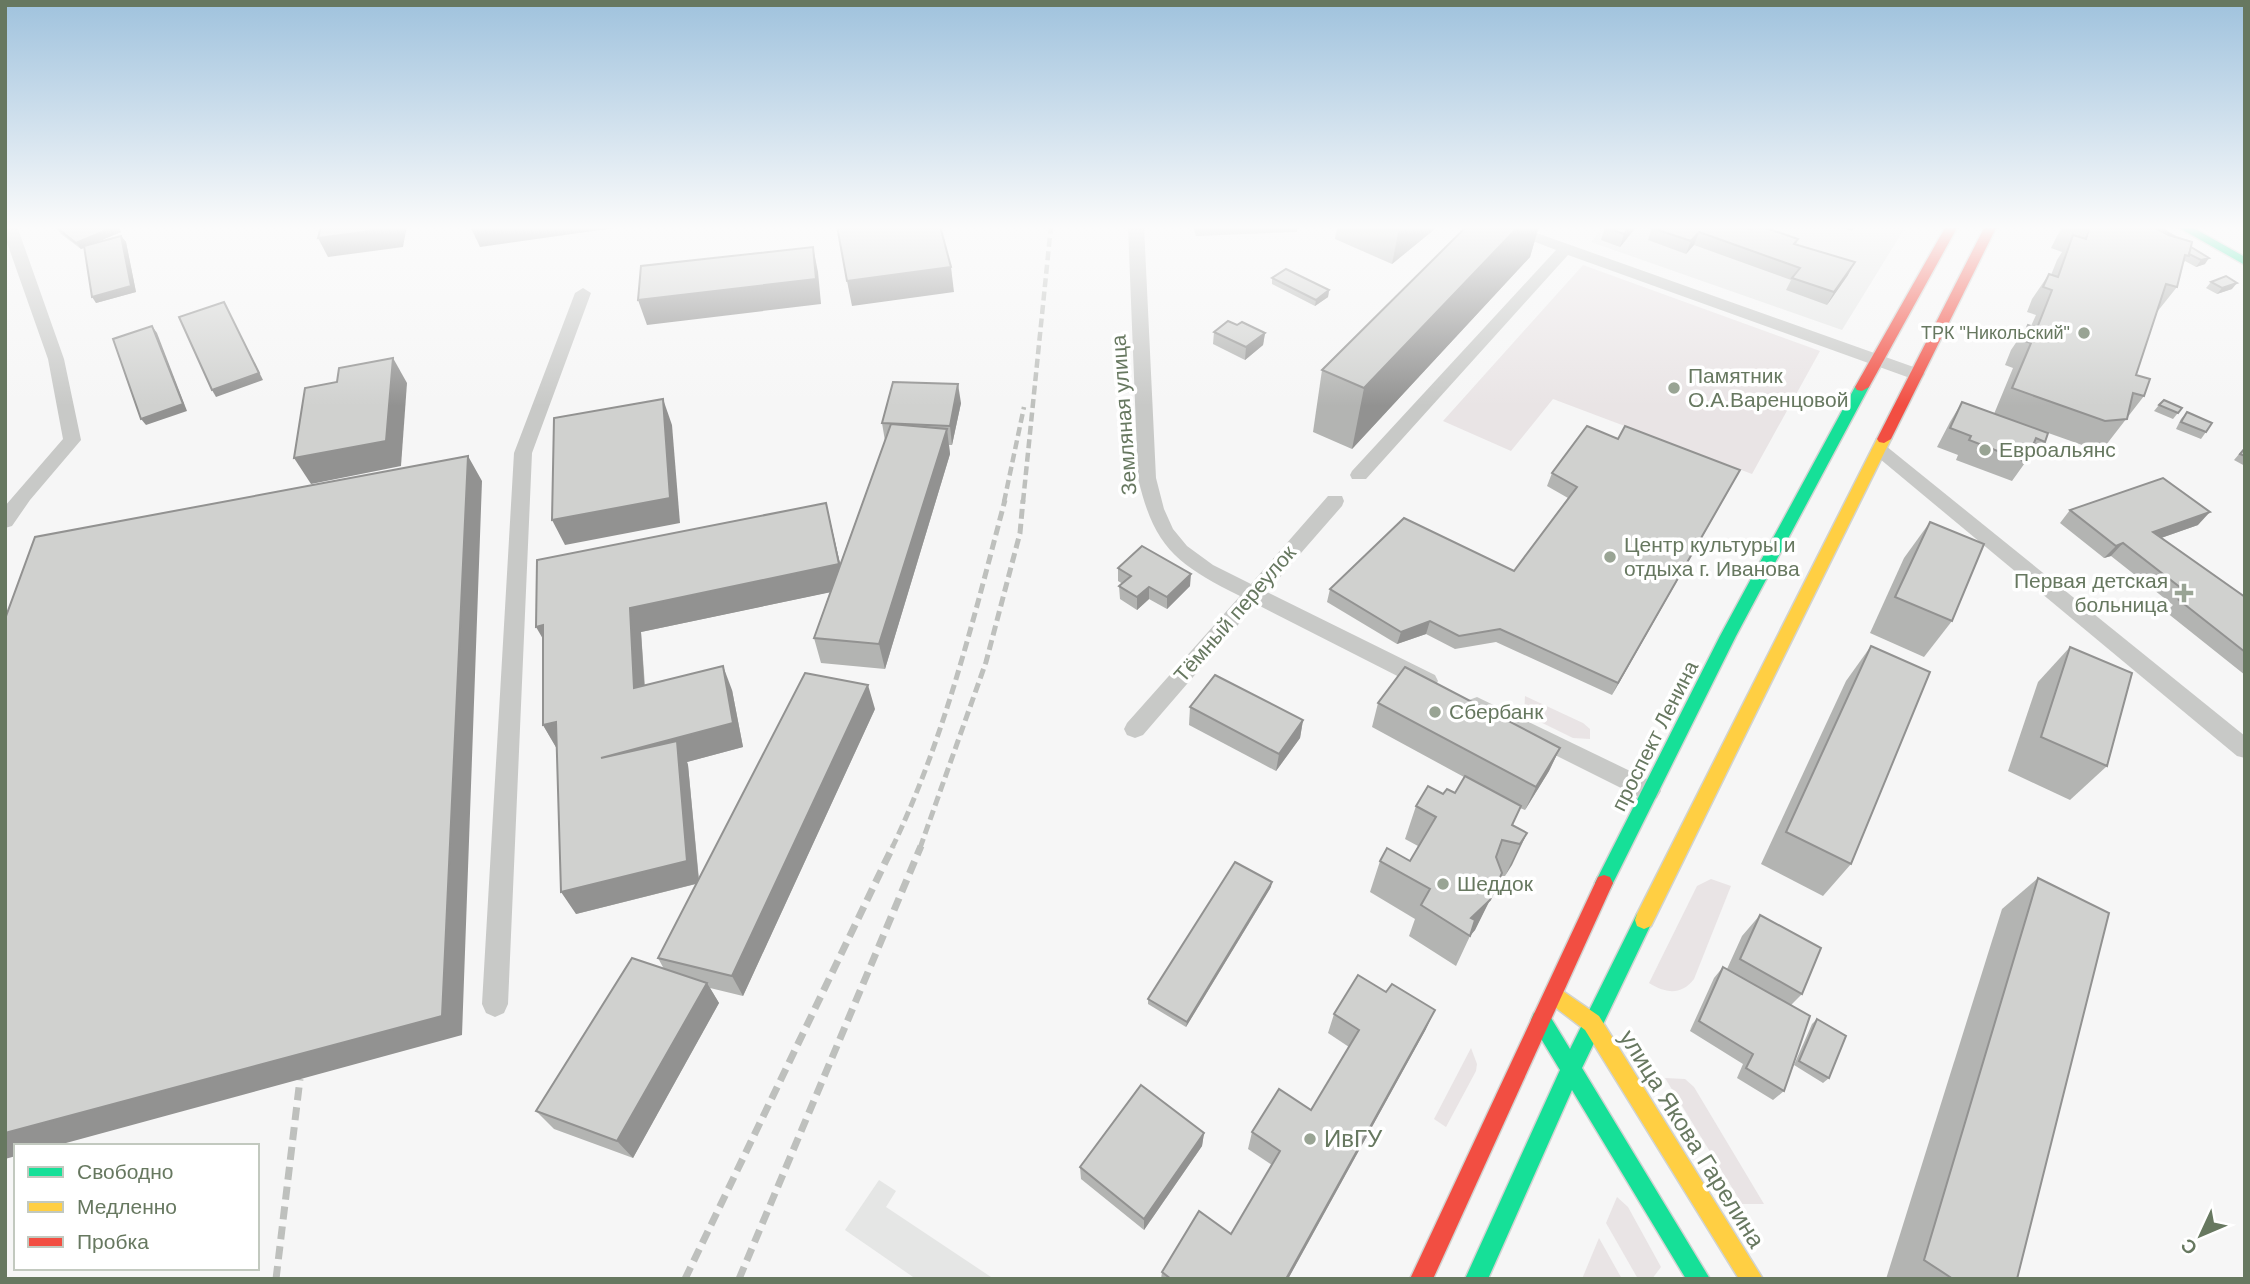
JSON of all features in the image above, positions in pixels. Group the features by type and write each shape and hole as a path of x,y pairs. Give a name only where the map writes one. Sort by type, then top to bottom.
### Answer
{"main road":[{"name":"проспект Ленина","path":"1421,1279 1481,1157 1541,1020 1649,791 1849,436 1876,360 1918,286"},
{"path":"1476,1279 1592,1023 1961,286"},
{"path":"1849,436 1880,450"},
{"path":"1554,994 1592,1023"},
{"path":"1541,1020 1699,1279"},
{"name":"улица Якова Гарелина","path":"1592,1023 1752,1279"}],"street":[{"path":"5,521 23,495 72,440 56,359 24,286"},
{"name":"Земляная улица","path":"1139,286 1147,478 1154,509 1167,540 1186,557 1251,594 1649,791"},
{"path":"1359,475 1531,286"},
{"path":"1668,286 1916,374"},
{"path":"495,1004 523,453 583,293"},
{"path":"1880,450 2245,749"},
{"name":"Тёмный переулок","path":"1135,729 1335,501"}],"shaded area":[{"path":"1564,286 1641,286 1820,351 1752,474 1553,399 1511,451 1443,421"},
{"path":"1716,286 1869,286 1842,330"},
{"path":"1525,696 1583,723 1590,729 1590,739 1573,738 1524,714"},
{"path":"1711,879 1731,886 1694,979 1684,988 1673,991 1649,983 1697,886"},
{"path":"1471,1048 1477,1064 1476,1071 1446,1127 1434,1119"},
{"path":"1665,1078 1685,1079 1694,1087 1764,1204 1742,1204"},
{"path":"879,1180 896,1191 886,1207 994,1279 916,1279 845,1230"},
{"path":"1617,1197 1628,1207 1661,1267 1652,1279 1638,1279 1606,1223"},
{"path":"1599,1238 1622,1279 1582,1279"}],"building":[{"path":"90,286 131,286 131,286 92,297"},
{"path":"639,286 757,286 638,300"},
{"path":"1288,286 1321,286 1329,290 1316,300"},
{"path":"1407,286 1462,286 1364,388 1322,370"},
{"path":"1816,286 1838,286 1834,292"},
{"name":"ТРК \"Никольский\"","path":"2165,286 2136,375 2150,379 2144,396 2133,393 2127,419 2105,421 2012,388 2031,343 2022,340 2028,325 2037,328 2052,290 2043,287"},
{"path":"224,302 259,373 212,390 179,317"},
{"path":"1228,321 1237,325 1242,322 1265,333 1246,347 1214,332"},
{"path":"152,326 183,404 141,419 113,339"},
{"path":"393,358 386,441 294,458 305,388 337,382 339,368"},
{"path":"893,382 958,384 950,426 882,423"},
{"path":"663,399 670,498 552,520 554,418"},
{"path":"2164,400 2182,408 2178,413 2159,405"},
{"path":"1962,402 2048,433 2045,442 2036,438 2026,462 1969,440 1971,436 1950,428"},
{"path":"2187,412 2212,423 2206,432 2181,422"},
{"path":"891,424 947,429 879,644 814,638"},
{"name":"Центр культуры и отдыха г. Иванова","path":"1587,426 1618,439 1625,426 1740,470 1618,683 1500,629 1459,636 1430,621 1401,632 1330,589 1404,518 1514,571 1577,487 1552,473"},
{"path":"468,456 442,1016 5,1133 5,619 35,537"},
{"path":"2163,478 2210,512 2153,532 2245,597 2245,652 2179,600 2190,595 2123,543 2116,546 2070,510"},
{"path":"826,503 839,564 630,608 634,688 723,666 733,723 601,758 677,741 687,861 561,892 556,722 543,725 543,625 536,627 537,560"},
{"path":"1930,522 1984,544 1952,621 1895,597"},
{"path":"1142,546 1191,574 1167,597 1149,587 1137,597 1119,586 1131,576 1118,568"},
{"path":"1871,646 1930,672 1851,864 1786,832"},
{"path":"2070,647 2132,673 2107,766 2041,737"},
{"path":"1405,667 1560,748 1536,787 1378,703"},
{"path":"805,673 868,685 732,976 658,958"},
{"path":"1215,675 1303,720 1279,754 1190,707"},
{"name":"Шеддок","path":"1465,776 1521,806 1512,825 1527,833 1520,844 1502,840 1496,857 1502,873 1490,900 1471,918 1475,920 1470,936 1421,905 1430,889 1380,861 1387,848 1410,861 1436,817 1416,806 1428,786 1443,794 1447,789 1455,793"},
{"path":"1235,862 1272,882 1187,1022 1148,999"},
{"path":"2038,878 2109,913 2017,1279 1953,1279 1924,1260"},
{"path":"1760,915 1821,948 1802,994 1740,959"},
{"path":"632,958 707,983 617,1141 536,1111"},
{"path":"1723,967 1810,1016 1784,1091 1746,1068 1753,1054 1699,1021"},
{"name":"ИвГУ","path":"1358,975 1386,992 1392,984 1435,1010 1286,1279 1171,1279 1162,1272 1199,1211 1231,1234 1280,1151 1252,1132 1279,1089 1311,1110 1359,1030 1334,1014"},
{"path":"1817,1019 1846,1036 1829,1078 1799,1061"},
{"path":"1141,1085 1204,1133 1144,1219 1080,1167"}],"railway":[{"path":"1023,502 1045,286"},
{"path":"1004,502 1024,407"},
{"path":"892,848 928,764 957,677 1005,500"},
{"path":"920,848 986,662 1020,533 1023,500"},
{"path":"685,1279 893,846"},
{"path":"739,1279 921,846"},
{"path":"276,1279 300,1079"}],"traffic: fast":[{"path":"1604,883 1728,636 1862,387"},
{"path":"1476,1279 1592,1023 1644,920"},
{"path":"1541,1020 1699,1279"}],"traffic: slow":[{"path":"1644,920 1884,439"},
{"path":"1554,994 1592,1023 1752,1279"}],"traffic: jam":[{"path":"1862,387 1919,286"},
{"path":"1884,439 1961,286"},
{"path":"1421,1279 1604,883"}],"place":[{"name":"ТРК \"Никольский\"","path":"2084,333"},
{"name":"Памятник О.А.Варенцовой","path":"1674,388"},
{"name":"Евроальянс","path":"1985,450"},
{"name":"Центр культуры и отдыха г. Иванова","path":"1610,557"},
{"name":"Первая детская больница","path":"2184,593"},
{"name":"Сбербанк","path":"1435,712"},
{"name":"Шеддок","path":"1443,884"},
{"name":"ИвГУ","path":"1310,1139"}]}
